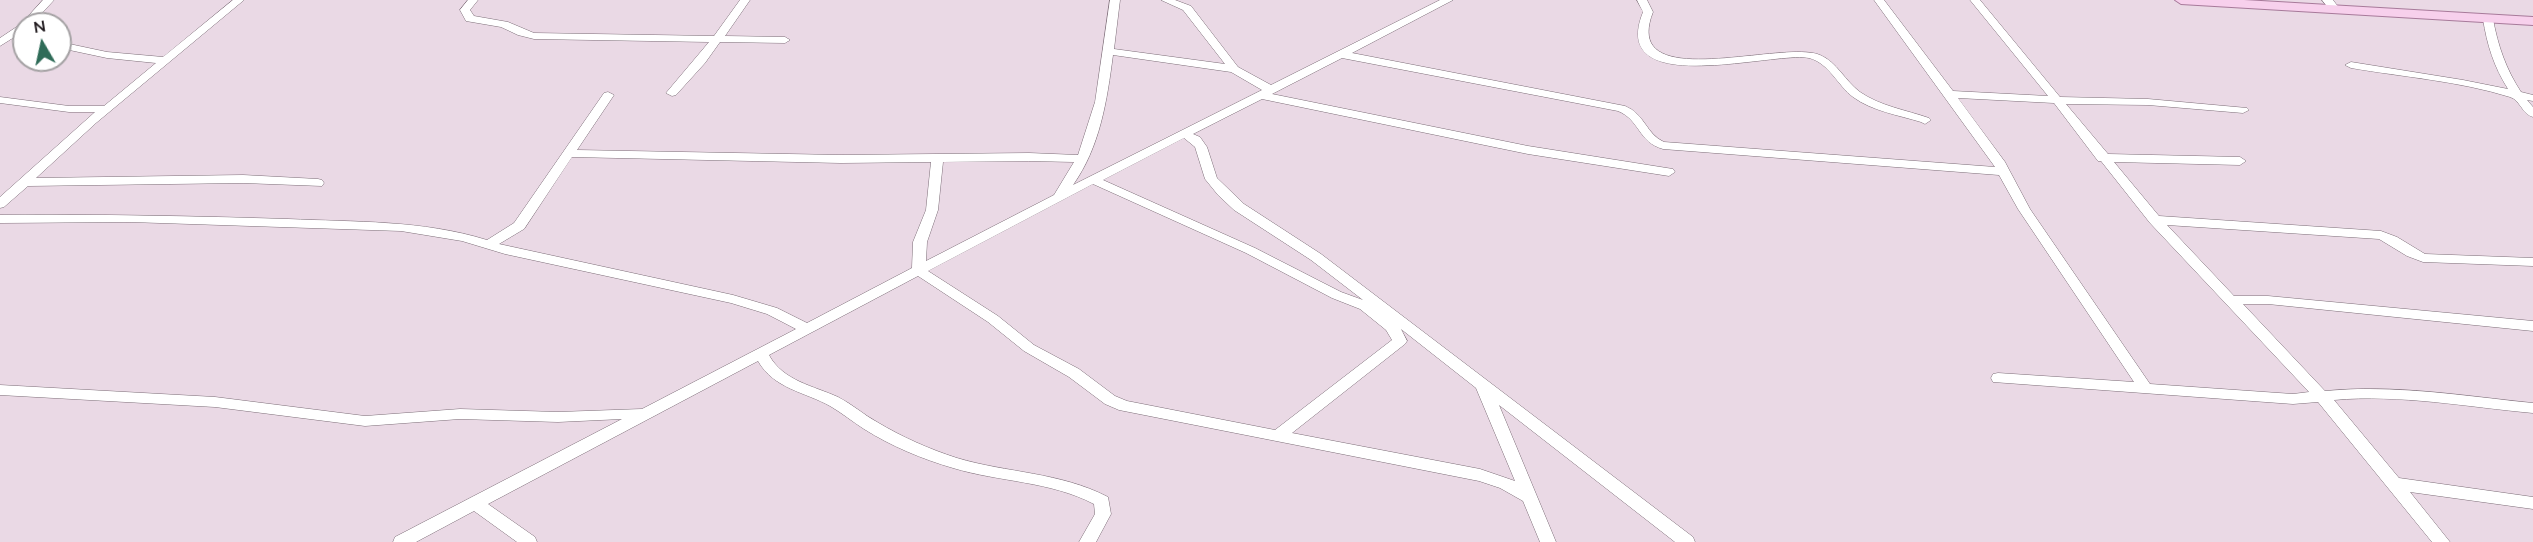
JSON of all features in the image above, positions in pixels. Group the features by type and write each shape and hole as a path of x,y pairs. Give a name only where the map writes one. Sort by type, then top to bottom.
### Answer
{"main road":[{"path":"2181,0 2331,4 2533,21"}],"street":[{"path":"38,12 50,0"},
{"path":"3,199 164,60 239,0"},
{"path":"473,0 465,10 470,19 504,24 534,36 785,39"},
{"path":"672,93 719,38 745,0"},
{"path":"1056,199 1077,171 1080,159 1094,132 1115,0"},
{"path":"1166,0 1187,8 1234,69"},
{"path":"401,542 645,412 1056,199 1448,0"},
{"path":"1642,0 1648,12 1643,22 1642,34 1650,50 1664,60 1685,62 1770,55 1814,56 1826,63 1856,94 1874,103 1925,120"},
{"path":"1879,0 1993,153 2024,210 2146,389"},
{"path":"1975,0 2155,220 2322,397 2442,542"},
{"path":"2488,19 2490,38 2507,81 2533,114"},
{"path":"0,44 12,35"},
{"path":"72,48 106,55 164,60"},
{"path":"1107,51 1234,69 1248,75 1265,92 1528,150 1669,172"},
{"path":"1340,54 1621,108 1636,114 1657,144 2002,171"},
{"path":"2351,65 2463,83 2533,98"},
{"path":"1950,94 2148,102 2243,110"},
{"path":"488,244 519,226 608,95"},
{"path":"0,100 69,109 107,109"},
{"path":"1185,134 1196,140 1201,147 1211,179 1222,192 1256,220 1279,231 1316,257 1687,542"},
{"path":"570,153 841,159 1029,157 1080,159"},
{"path":"2102,158 2240,161"},
{"path":"919,271 920,242 932,210 937,159"},
{"path":"25,182 243,179 318,183"},
{"path":"1094,180 1136,202 1275,261 1338,298 1362,306 1385,310"},
{"path":"0,219 130,218 401,227 464,237 618,276 665,283 733,300 772,311 808,329"},
{"path":"2155,220 2381,236 2395,241 2423,258 2533,262"},
{"path":"919,271 984,313 1029,348 1074,373 1110,400 1124,406 1480,475 1506,484 1529,497"},
{"path":"2229,300 2268,300 2533,326"},
{"path":"1278,436 1400,341 1398,335 1388,324 1362,306"},
{"path":"761,353 770,368 783,378 837,404 862,421 901,442 953,462 1002,474 1060,484 1091,494 1102,501 1103,514 1087,542"},
{"path":"1998,378 2293,399 2356,393 2395,394 2533,408"},
{"path":"1482,384 1548,542"},
{"path":"0,390 215,402 365,421 432,415 558,417 645,412"},
{"path":"2396,484 2533,503"},
{"path":"475,503 529,542"}]}
